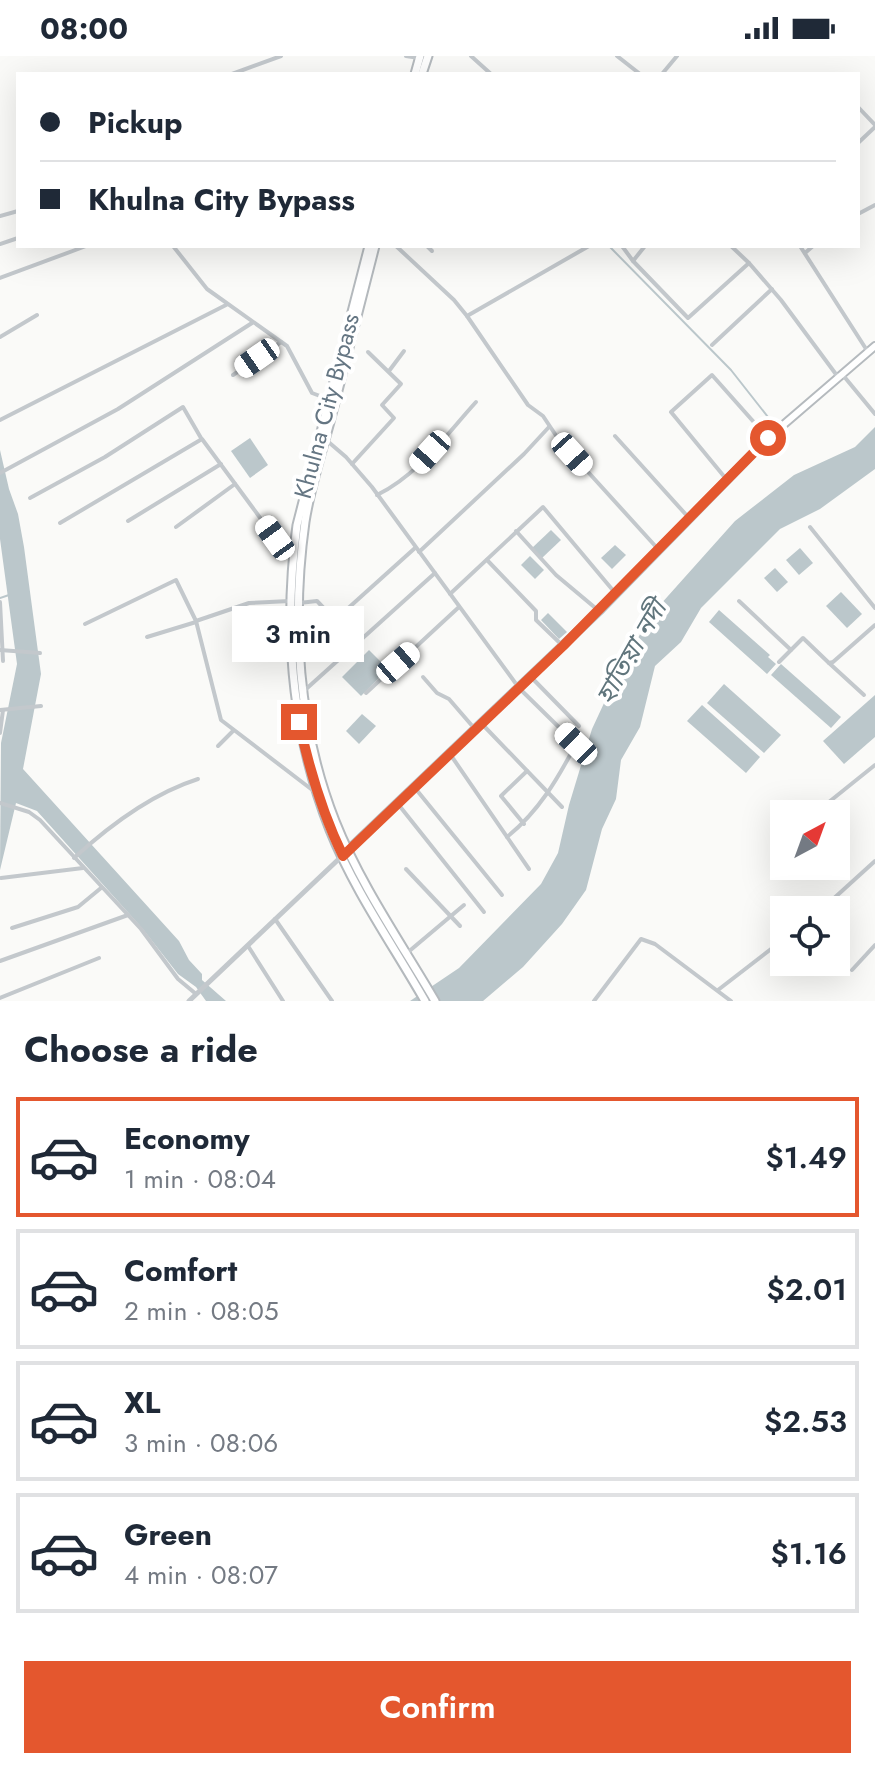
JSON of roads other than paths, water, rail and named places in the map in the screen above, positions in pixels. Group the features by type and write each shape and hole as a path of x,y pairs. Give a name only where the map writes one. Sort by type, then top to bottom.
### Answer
{"highway":[{"name":"Khulna City Bypass","path":"371,248 328,399 294,542 294,602 303,692 315,753 335,821 407,953 413,971"},
{"name":"Khulna City Bypass","path":"372,248 306,520 289,648 299,722 330,831 413,971"},
{"path":"413,971 425,1001"},
{"path":"413,971 435,1001"}],"main road":[{"path":"343,856 599,611 768,438 875,346"}],"street":[{"path":"237,72 281,56"},
{"path":"406,56 422,57"},
{"path":"471,56 489,72"},
{"path":"617,56 636,72"},
{"path":"664,72 677,56"},
{"path":"860,140 874,122"},
{"path":"0,278 81,248"},
{"path":"175,248 207,289 290,350 312,393 328,399"},
{"path":"398,248 454,300 528,405 543,416 609,498 658,549"},
{"path":"467,316 586,248"},
{"path":"623,248 688,318 749,263"},
{"path":"633,261 643,248"},
{"path":"733,248 772,289 840,376 873,412"},
{"path":"801,248 868,352"},
{"path":"805,253 811,248"},
{"path":"712,345 772,289"},
{"path":"0,420 226,305"},
{"path":"0,337 37,315"},
{"path":"0,473 118,409 252,323"},
{"path":"233,375 281,342"},
{"path":"389,371 404,351"},
{"path":"352,464 394,418 382,405 401,382 368,352"},
{"path":"727,480 671,412 712,375 768,438"},
{"path":"377,495 395,486 419,465 476,402"},
{"path":"30,498 105,457 183,407 202,439 275,538 294,542"},
{"path":"147,637 249,603 317,601 335,620 417,550 549,427"},
{"path":"615,436 689,518"},
{"path":"60,523 202,439"},
{"path":"325,439 352,464 377,495 519,688 576,744 549,794 524,824 507,837"},
{"path":"128,521 221,464"},
{"path":"176,527 235,484"},
{"path":"450,594 543,507 616,594"},
{"path":"810,527 875,608"},
{"path":"516,531 556,575 599,611"},
{"path":"487,560 536,611 536,620 563,646"},
{"path":"303,692 435,573"},
{"path":"85,624 176,580 196,622 219,717 233,731 318,794"},
{"path":"739,601 791,650"},
{"path":"0,602 3,661"},
{"path":"366,693 459,607"},
{"path":"829,663 875,625"},
{"path":"779,662 803,638 864,695"},
{"path":"1,650 39,652"},
{"path":"423,677 437,693 449,699 475,730"},
{"path":"531,677 579,726"},
{"path":"0,733 3,710 39,706"},
{"path":"482,724 562,807"},
{"path":"218,746 233,731"},
{"path":"450,754 529,869"},
{"path":"831,800 875,765"},
{"path":"524,824 501,796 527,771"},
{"path":"75,858 92,842 169,788 198,779"},
{"path":"415,788 502,895"},
{"path":"0,803 40,820 128,915 178,979 197,993"},
{"path":"398,804 484,912"},
{"path":"189,1001 343,856"},
{"path":"836,896 875,861"},
{"path":"1,878 83,868"},
{"path":"406,869 460,926"},
{"path":"12,928 78,907 101,888"},
{"path":"407,953 464,905"},
{"path":"0,961 128,915"},
{"path":"275,919 332,1001"},
{"path":"594,1001 641,939 655,944 720,988 731,1001"},
{"path":"852,970 875,945"},
{"path":"248,946 283,1001"},
{"path":"720,988 770,949"},
{"path":"0,998 99,958"}],"water":[{"name":"হাতিয়া নদী","path":"875,427 875,469 820,509 780,529 701,608 681,642 655,666 640,727 621,760 616,799 602,829 586,890 562,924 523,967 483,1001 410,1001 459,968 541,884 558,853 592,729 618,673 651,615 735,521 794,475 855,447"},
{"path":"250,438 268,465 250,478 231,451"},
{"path":"0,450 18,514 41,674 23,769 179,941 189,960 202,974 202,980 226,1001 206,1001 196,987 178,974 142,928 37,811 16,803 0,870 1,743 17,664 0,539"},
{"path":"551,530 561,540 542,558 532,548"},
{"path":"615,545 626,555 612,569 601,558"},
{"path":"800,548 813,563 799,575 786,560"},
{"path":"530,556 544,570 535,579 521,565"},
{"path":"775,568 788,582 777,592 764,578"},
{"path":"841,592 862,614 847,628 826,606"},
{"path":"719,610 770,655 768,657 776,664 767,674 709,622"},
{"path":"548,613 567,632 559,639 541,620"},
{"path":"369,650 388,669 361,696 342,677"},
{"path":"781,664 841,717 831,728 771,675"},
{"path":"724,684 781,735 764,753 707,703"},
{"path":"875,695 875,737 844,764 823,741"},
{"path":"702,705 760,757 746,773 687,721"},
{"path":"362,714 376,726 359,744 346,731"}],"waterway":[{"path":"611,248 731,370 775,426"},
{"path":"0,598 9,595"}]}
